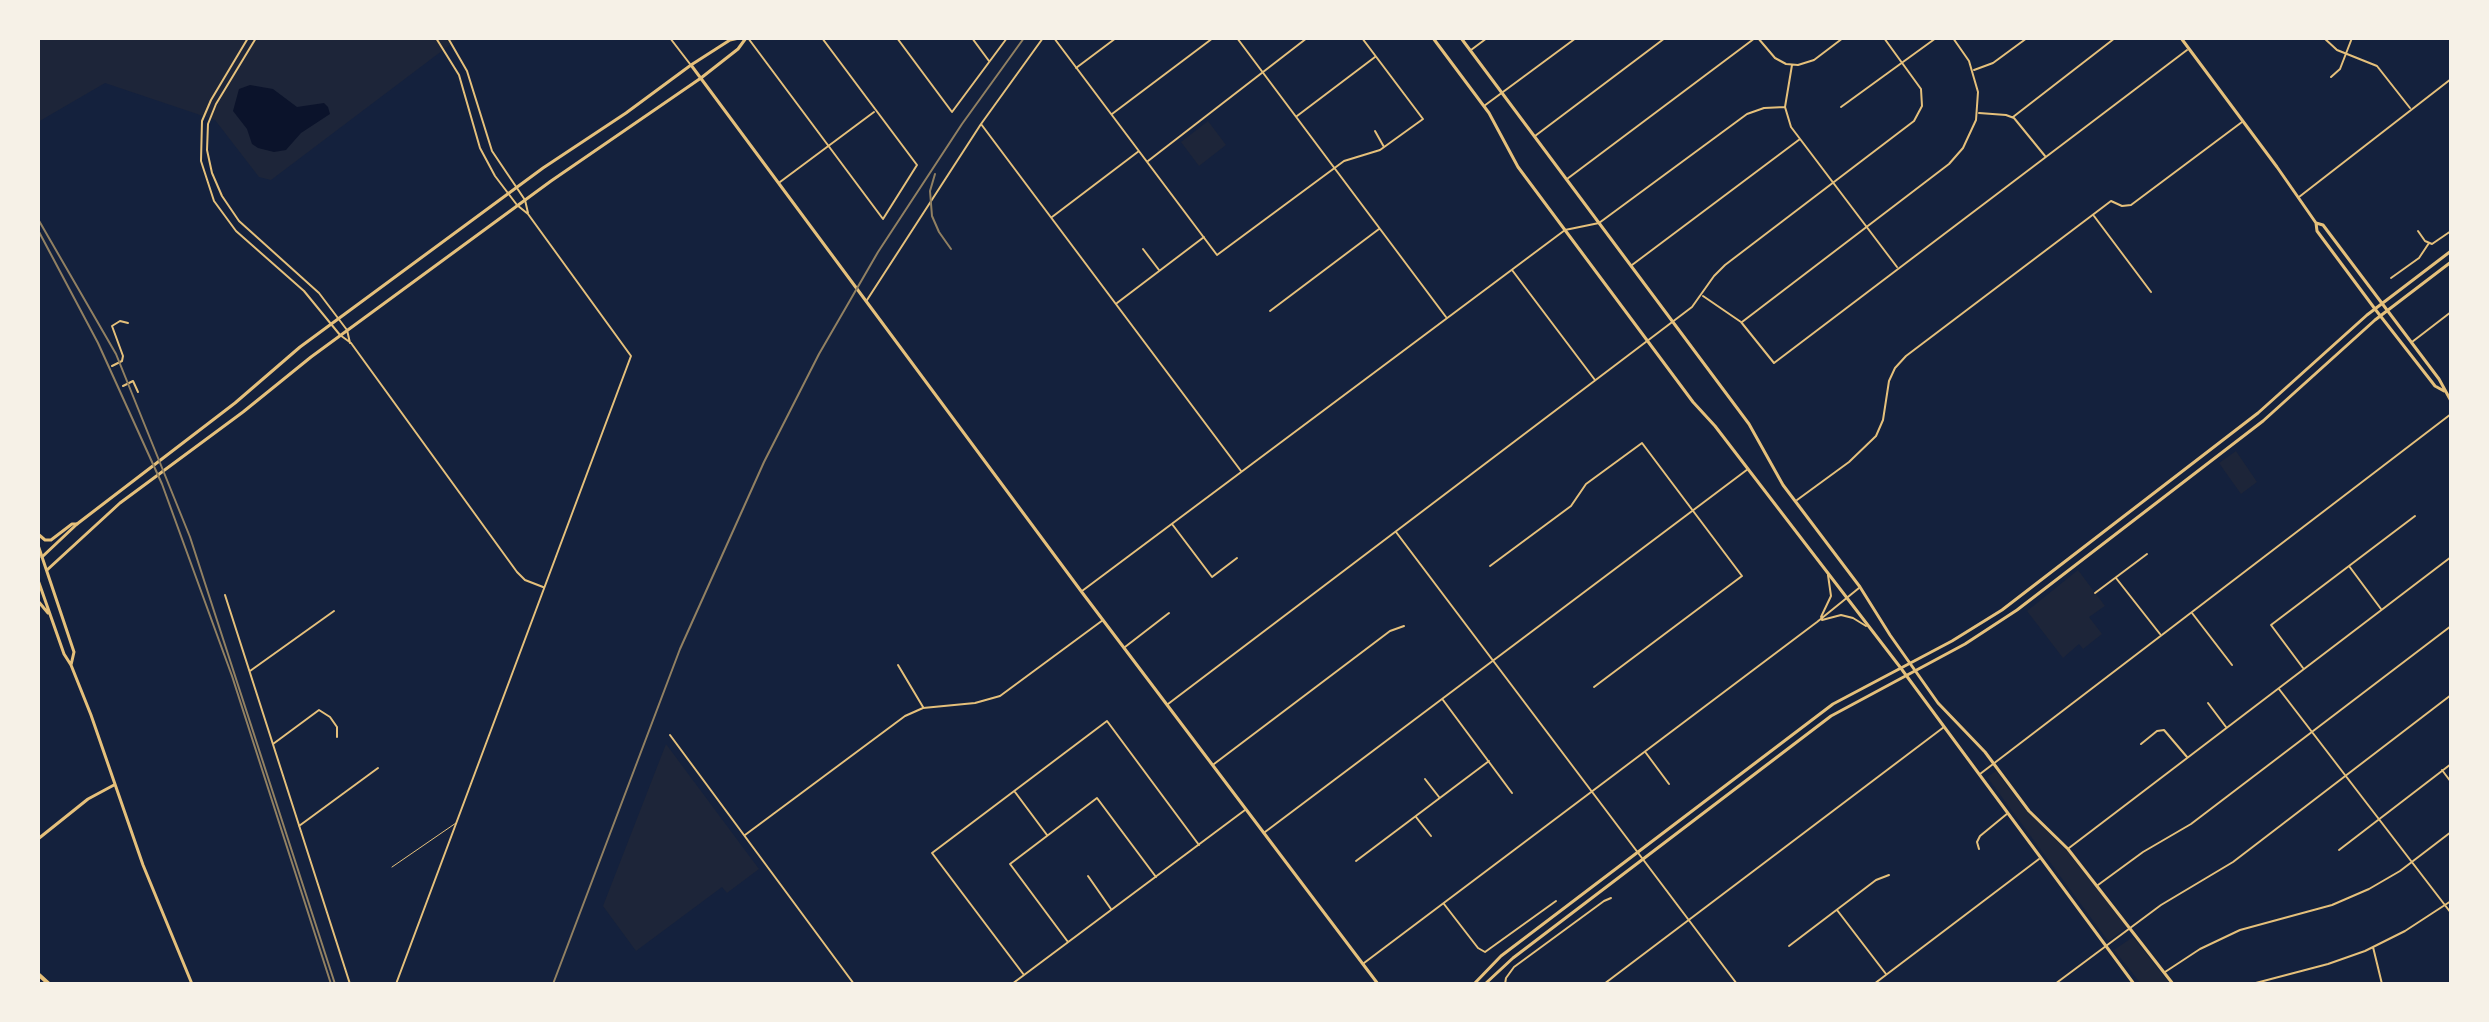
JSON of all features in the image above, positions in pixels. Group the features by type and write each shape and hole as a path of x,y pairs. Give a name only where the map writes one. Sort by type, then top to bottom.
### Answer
{"highway":[{"path":"38,974 49,984"}],"main road":[{"path":"40,558 77,524 225,411 280,363 332,324 516,188 691,65 730,40 739,38"},
{"path":"192,984 143,865 91,715 64,654 38,579 120,503 340,335 517,205 701,78 747,38"},
{"path":"1433,38 1484,106 1518,167 1900,667 2134,984"},
{"path":"1461,38 1749,424 1783,485 1860,587 1951,719 1994,763 2029,811 2068,849 2173,984"},
{"path":"2181,38 2380,316 2435,386 2444,391"},
{"path":"691,65 1081,591 1378,984"},
{"path":"2316,223 2323,225 2439,379 2451,401"},
{"path":"1474,984 1501,956 1833,704 1952,641 2002,610 2258,413 2375,309 2451,251"},
{"path":"1485,984 1506,964 1831,716 1965,644 2029,600 2263,421 2380,316 2451,262"},
{"path":"38,534 51,540 72,524 77,524"},
{"path":"38,545 74,652 71,665"},
{"path":"38,601 50,616"},
{"path":"38,839 88,799 114,785"}],"street":[{"path":"248,38 202,121 200,151 214,201 232,227 304,291 340,335 351,343 517,572 525,580 544,588"},
{"path":"256,38 216,104 208,124 207,150 212,173 222,196 239,221 311,285 347,330 351,343"},
{"path":"396,984 631,356 528,214 508,194 480,148 459,75 436,38"},
{"path":"448,38 467,71 492,151 525,200 528,214"},
{"path":"670,38 691,65"},
{"path":"747,38 883,219 917,165 822,38"},
{"path":"897,38 952,112 1007,38"},
{"path":"972,38 989,62"},
{"path":"867,301 981,124 1043,38"},
{"path":"1054,38 1217,255 1334,168 1350,158 1385,148 1423,118 1362,38"},
{"path":"1076,68 1116,38"},
{"path":"1111,115 1213,38"},
{"path":"1237,38 1447,318"},
{"path":"1147,162 1307,38"},
{"path":"1470,51 1487,38"},
{"path":"1484,106 1576,38"},
{"path":"1534,136 1665,38"},
{"path":"1567,179 1756,38 1775,58 1792,65 1809,63 1843,38"},
{"path":"1167,704 1673,322 1692,307 1725,265 1918,116 1923,100 1921,89 1884,38"},
{"path":"1841,107 1936,38"},
{"path":"1741,322 1957,156 1972,131 1978,92 1973,70 1953,38"},
{"path":"1973,70 1993,63 2027,38"},
{"path":"2013,117 2115,38"},
{"path":"2324,38 2345,54 2377,66 2411,109"},
{"path":"2331,77 2340,69 2352,38"},
{"path":"1702,295 1741,322 1774,363 2189,49"},
{"path":"1296,117 1376,56"},
{"path":"1792,65 1785,107 1788,121 1899,269"},
{"path":"2298,198 2451,79"},
{"path":"1081,591 1565,230 1599,223 1739,118 1756,110 1785,107"},
{"path":"779,183 876,110"},
{"path":"1977,112 2013,117 2046,157"},
{"path":"1795,501 1849,462 1876,436 1883,420 1889,381 1906,356 2111,201 2122,206 2131,205 2243,121"},
{"path":"981,124 1241,472"},
{"path":"1375,131 1385,148"},
{"path":"1631,266 1800,139"},
{"path":"1051,218 1139,151"},
{"path":"2094,215 2151,292"},
{"path":"1270,311 1380,228"},
{"path":"2418,231 2429,243 2435,243 2451,231"},
{"path":"1116,304 1204,237"},
{"path":"2391,278 2425,252 2429,243"},
{"path":"1143,249 1160,271"},
{"path":"1512,269 1595,381"},
{"path":"2411,343 2451,312"},
{"path":"112,366 122,361 123,356 112,326 120,321 128,323"},
{"path":"123,386 133,381 138,392"},
{"path":"1979,774 2451,414"},
{"path":"1490,566 1571,506 1586,484 1642,443 1742,576 1594,687"},
{"path":"1264,833 1748,469"},
{"path":"2304,669 2271,625 2415,516"},
{"path":"1172,524 1212,577 1237,558"},
{"path":"1396,531 1737,984"},
{"path":"2095,593 2147,554"},
{"path":"2068,849 2451,557"},
{"path":"2349,566 2382,610"},
{"path":"1817,622 1830,602 1827,574"},
{"path":"2116,578 2161,635"},
{"path":"1363,964 1860,587"},
{"path":"225,595 350,984"},
{"path":"248,672 334,611"},
{"path":"2191,612 2232,665"},
{"path":"1124,647 1169,613"},
{"path":"1817,622 1841,615 1866,626"},
{"path":"745,835 905,716 923,708 975,703 1000,696 1103,620"},
{"path":"1213,765 1390,631 1404,626"},
{"path":"2097,886 2136,857 2191,824 2451,626"},
{"path":"898,665 923,708"},
{"path":"2279,688 2451,913"},
{"path":"2055,984 2161,905 2221,871 2451,695"},
{"path":"1442,699 1512,793"},
{"path":"2208,703 2227,728"},
{"path":"272,745 319,710 330,717 337,727 337,737"},
{"path":"1024,975 932,853 1107,721 1199,845"},
{"path":"1604,984 1944,727"},
{"path":"2141,744 2157,731 2164,730 2187,758"},
{"path":"670,735 854,984"},
{"path":"1645,752 1669,784"},
{"path":"1356,861 1489,761"},
{"path":"2339,850 2451,764"},
{"path":"299,827 378,768"},
{"path":"2442,770 2451,782"},
{"path":"1425,779 1440,798"},
{"path":"1014,791 1047,836"},
{"path":"1068,942 1010,864 1097,798 1156,877"},
{"path":"1012,984 1246,810"},
{"path":"1979,849 1977,842 1980,836 2008,813"},
{"path":"1416,816 1431,836"},
{"path":"2164,973 2220,939 2261,923 2312,911 2351,897 2387,879 2451,832"},
{"path":"1874,984 2041,857"},
{"path":"1789,946 1876,880 1889,875"},
{"path":"1088,876 1112,910"},
{"path":"1505,984 1514,967 1611,898"},
{"path":"1444,903 1478,948 1485,952 1556,901"},
{"path":"2252,984 2328,964 2373,947 2414,926 2451,901"},
{"path":"1837,910 1886,974"},
{"path":"2373,947 2382,984"}],"lane":[{"path":"392,867 456,823"}],"shaded area":[{"path":"38,38 459,38 271,180 259,177 215,120 105,83 38,122"},
{"path":"250,85 273,89 297,107 324,103 330,114 301,133 286,150 274,152 258,148 252,144 247,129 233,111 239,89"},
{"path":"1208,121 1226,145 1199,166 1181,142"},
{"path":"2236,451 2257,482 2241,494 2219,463"},
{"path":"2078,570 2105,606 2089,617 2102,634 2083,649 2079,644 2063,658 2027,611"},
{"path":"666,744 759,869 727,893 722,887 636,951 603,906"},
{"path":"1996,771 2027,812 2066,850 2127,927 2108,941 1987,777"},
{"path":"2133,937 2170,984 2141,984 2114,950"}],"tram line":[{"path":"38,230 98,343 162,484 232,676 331,984"}],"railway":[{"path":"553,984 680,649 764,462 819,354 878,252 962,124 1024,38"},
{"path":"935,174 930,191 932,216 951,249"},
{"path":"38,219 116,354 190,537 335,984"}]}
